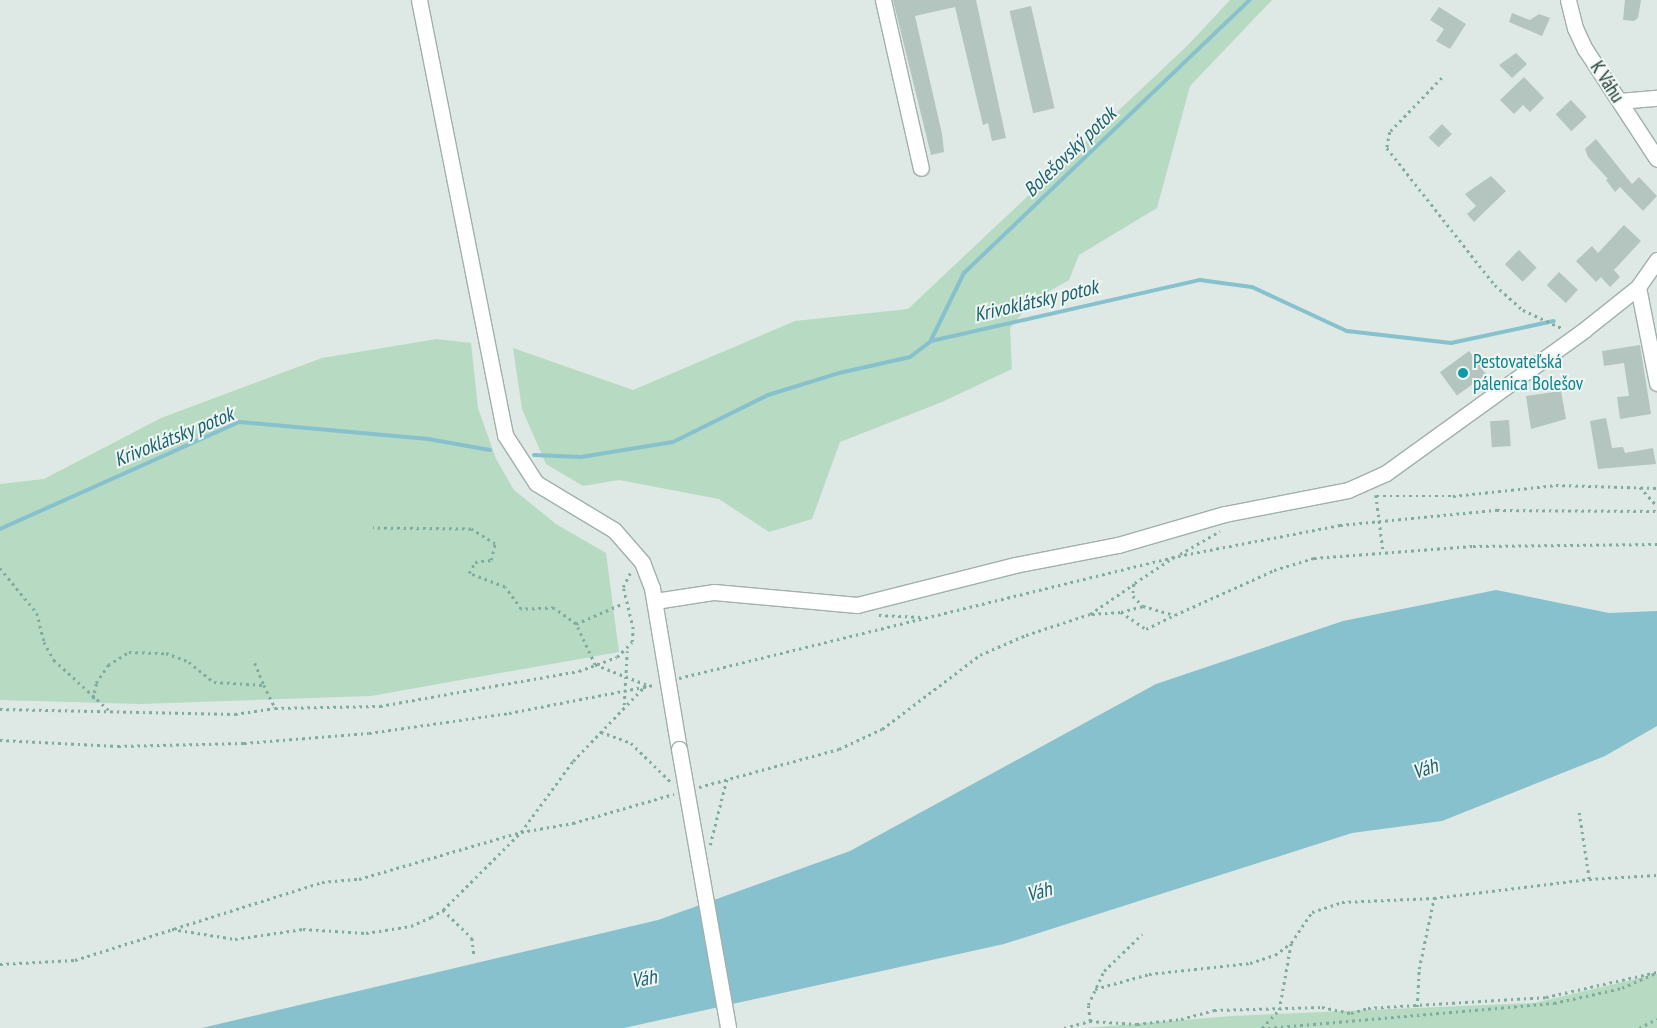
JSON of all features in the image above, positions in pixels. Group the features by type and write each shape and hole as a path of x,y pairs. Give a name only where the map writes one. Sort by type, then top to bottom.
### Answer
{"street":[{"path":"419,0 505,435 536,483 614,530 642,562 654,601 728,1028"},
{"path":"883,0 921,168"},
{"name":"K Váhu","path":"1568,0 1575,28 1585,50 1657,159"},
{"path":"1619,101 1657,98"},
{"path":"654,601 714,592 858,605 1015,565 1118,545 1225,514 1334,494 1386,473 1581,332 1638,288 1657,260"},
{"path":"1638,288 1657,383"}],"path":[{"path":"1442,78 1390,132 1388,148 1495,285 1538,319 1581,332"},
{"path":"1384,550 1377,496 1453,496 1556,485 1657,488"},
{"path":"1640,487 1657,506"},
{"path":"0,740 118,746 244,743 370,733 509,713 667,681 1178,556 1379,520 1498,510 1657,511"},
{"path":"1090,614 1134,584 1220,531 1226,523 1225,514"},
{"path":"372,528 471,529 494,544 491,560 475,562 469,572 505,587 521,609 554,608 576,624 595,665 646,685"},
{"path":"1121,612 1146,629 1292,563 1384,550 1657,544"},
{"path":"624,706 627,689 627,651 633,628 624,603 627,578 642,562"},
{"path":"0,568 37,613 44,642 54,660 93,699 112,712"},
{"path":"1134,584 1133,596 1142,606"},
{"path":"576,624 624,603"},
{"path":"858,605 863,611 884,616 930,616"},
{"path":"693,788 839,748 882,729 980,655 1026,635 1090,614 1121,612 1142,606 1176,615"},
{"path":"0,709 235,714 276,708 380,706 595,665 627,651"},
{"path":"93,699 96,683 108,665 129,652 166,653 189,662 214,682 264,685"},
{"path":"255,663 276,708"},
{"path":"170,929 235,939 303,929 366,933 411,926 443,910 521,832 573,761 646,685"},
{"path":"601,732 631,743 654,768 678,786"},
{"path":"706,849 716,832 727,778"},
{"path":"0,964 75,960 322,882 359,879 521,832 573,823 675,793"},
{"path":"1579,813 1590,879"},
{"path":"1095,989 1149,974 1250,963 1275,955 1291,943 1312,912 1342,902 1434,898 1590,879 1657,876"},
{"path":"1417,1007 1419,969 1434,898"},
{"path":"443,910 472,938 474,954"},
{"path":"1090,1021 1088,1005 1104,970 1142,934"},
{"path":"1262,1028 1279,1010 1291,943"},
{"path":"1064,1028 1090,1021 1137,1024 1214,1010 1279,1010 1322,1007 1351,1012 1368,1008 1417,1007 1546,997 1657,972"},
{"path":"1268,1028 1554,1004 1622,988 1657,972"},
{"path":"1639,1028 1657,1019"}],"green space":[{"path":"1230,0 1272,0 1190,86 1157,208 1079,255 1069,280 1032,301 1010,328 1012,369 942,402 840,442 812,519 769,532 719,499 619,480 583,486 546,464 522,409 513,348 633,390 795,321 908,309 1188,45"},
{"path":"437,339 471,343 478,408 496,459 514,490 556,524 606,553 619,652 371,696 140,704 0,700 0,484 44,479 161,418 322,358"},
{"path":"1657,974 1657,1028 1085,1028 1232,1016 1534,1003"}],"water":[{"name":"Váh","path":"1496,590 1609,613 1657,611 1657,726 1605,756 1442,821 1352,833 1004,944 624,1028 202,1028 658,920 850,851 1156,684 1343,621"}],"building":[{"path":"893,0 976,0 1006,138 992,141 988,123 983,125 955,7 915,16 942,134 944,152 931,155"},
{"path":"1625,0 1641,0 1638,18 1634,21 1623,20"},
{"path":"1031,6 1055,108 1033,113 1010,11"},
{"path":"1439,7 1466,24 1450,49 1436,41 1444,29 1430,20"},
{"path":"1512,13 1530,20 1539,14 1550,18 1542,36 1509,22"},
{"path":"1516,53 1527,64 1512,78 1499,65"},
{"path":"1524,77 1544,98 1530,112 1523,105 1514,114 1500,100"},
{"path":"1571,100 1587,117 1571,131 1556,114"},
{"path":"1442,124 1452,134 1438,147 1429,137"},
{"path":"1596,139 1632,184 1639,177 1657,196 1643,211 1620,187 1615,192 1606,180 1608,179 1588,157 1585,149"},
{"path":"1491,176 1506,191 1474,222 1467,214 1476,206 1465,194"},
{"path":"1624,225 1641,241 1614,270 1620,277 1610,287 1601,277 1596,282 1576,261 1592,246 1598,253"},
{"path":"1519,250 1537,268 1523,282 1505,264"},
{"path":"1559,272 1578,290 1566,303 1547,285"},
{"path":"1640,345 1651,414 1620,419 1617,397 1629,396 1624,363 1604,366 1602,351"},
{"name":"Pestovateľská pálenica Bolešov","path":"1469,351 1486,374 1457,396 1440,372"},
{"path":"1561,391 1566,419 1531,429 1526,396"},
{"path":"1606,418 1612,448 1623,447 1625,453 1653,448 1656,464 1598,469 1590,421"},
{"path":"1509,420 1511,446 1492,447 1490,421"}],"waterway":[{"name":"Bolešovský potok","path":"931,340 964,273 1250,0"},
{"name":"Krivoklátsky potok","path":"534,455 581,457 673,442 768,395 839,373 910,357 931,341 1200,280 1252,287 1347,331 1451,343 1554,321"},
{"name":"Krivoklátsky potok","path":"0,529 239,422 428,439 490,450"}],"place":[{"name":"Pestovateľská pálenica Bolešov","path":"1463,373"}]}
